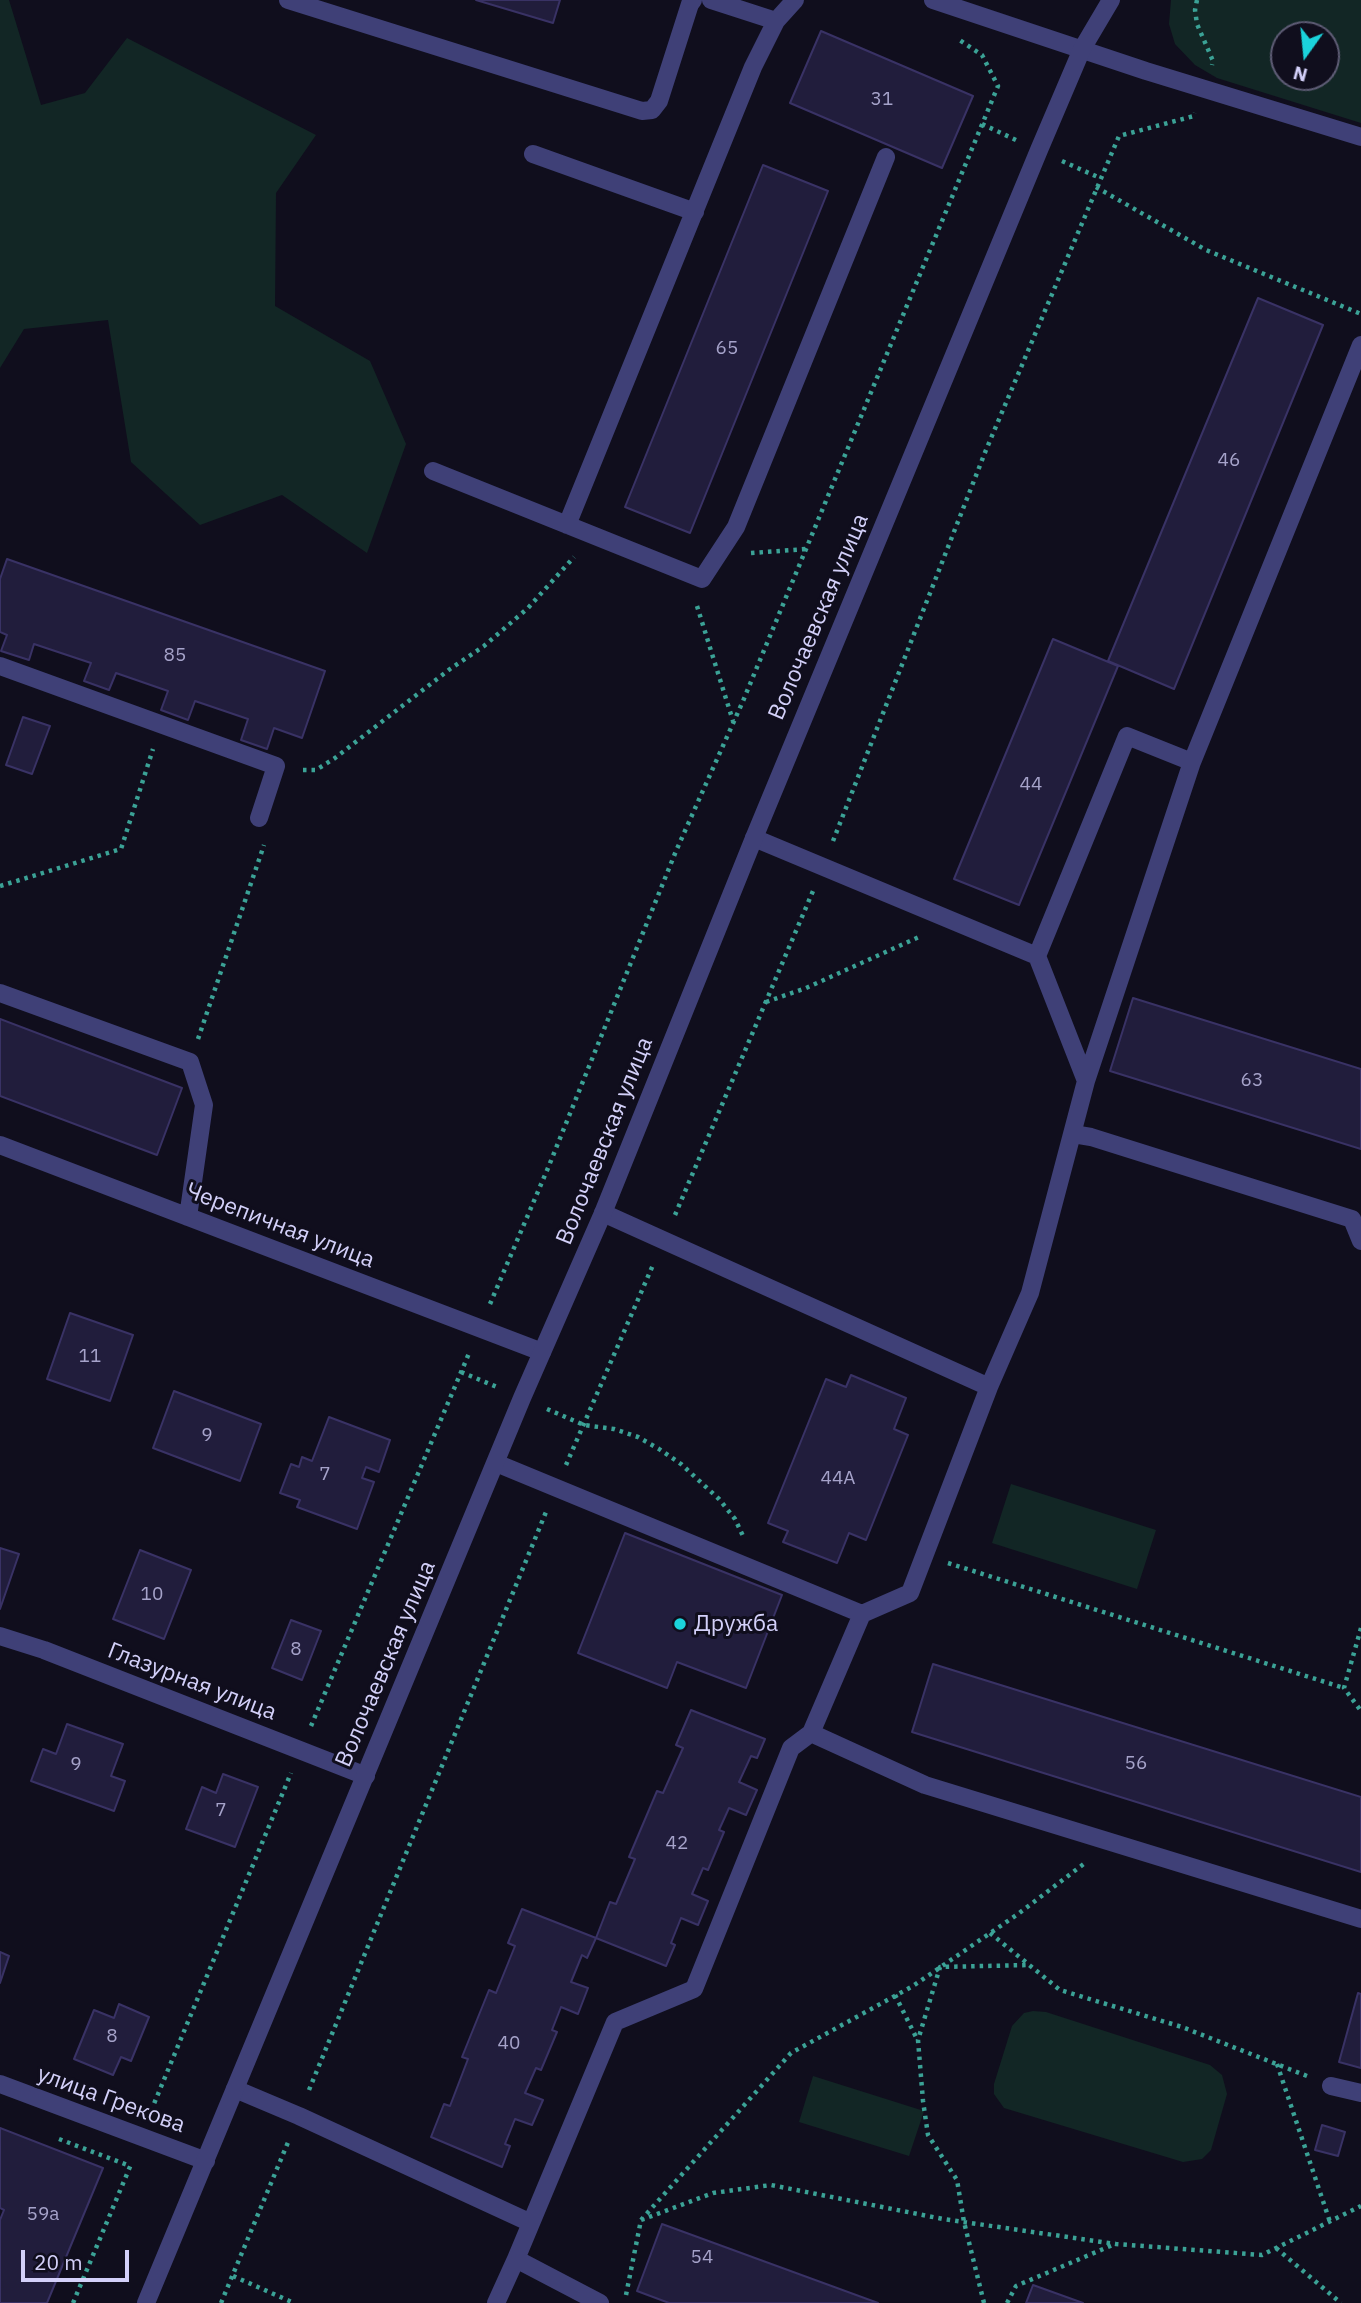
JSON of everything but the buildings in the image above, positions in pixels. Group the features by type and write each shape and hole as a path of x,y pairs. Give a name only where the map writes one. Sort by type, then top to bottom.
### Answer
{"street":[{"path":"288,0 642,111 652,110 659,101 693,0"},
{"path":"711,0 776,21"},
{"path":"567,525 753,67 776,21 794,0"},
{"path":"933,0 1203,89 1361,137"},
{"name":"Волочаевская улица","path":"146,2303 542,1352 603,1213 754,838 1082,49 1111,0"},
{"path":"533,155 695,212"},
{"path":"433,471 702,579 736,527 886,157"},
{"path":"496,2303 615,2022 694,1989 791,1748 811,1733 862,1614 910,1593 989,1387 1030,1293 1086,1081 1192,762 1361,345"},
{"path":"0,666 276,766 259,818"},
{"path":"1086,1081 1037,956 1127,736 1192,762"},
{"path":"754,838 1037,956"},
{"path":"0,993 190,1062 204,1104 188,1217"},
{"path":"1073,1134 1352,1219 1361,1241"},
{"name":"Черепичная улица","path":"0,1145 542,1352"},
{"path":"603,1213 989,1387"},
{"path":"496,1463 862,1614"},
{"name":"Глазурная улица","path":"0,1636 44,1650 366,1776"},
{"path":"811,1733 925,1785 1361,1919"},
{"name":"улица Грекова","path":"0,2084 206,2161"},
{"path":"1331,2085 1361,2093"},
{"path":"235,2089 531,2223"},
{"path":"516,2259 600,2303"}],"path":[{"path":"222,2303 556,1489 823,867 986,450 1096,187 1119,136 1194,116 1213,61 1197,24 1197,0"},
{"path":"73,2303 301,1750 553,1156 676,851 734,722 998,86 982,55 955,37 964,10"},
{"path":"1096,187 1206,250 1361,314"},
{"path":"303,770 316,770 335,758 484,646 528,608 592,535"},
{"path":"718,555 806,549"},
{"path":"686,572 734,722"},
{"path":"0,886 121,849 161,725"},
{"path":"190,1062 266,837"},
{"path":"765,1002 806,988 953,922"},
{"path":"583,1425 614,1429 638,1437 681,1464 719,1499 735,1519 743,1535 742,1565"},
{"path":"925,1556 1345,1688 1361,1711"},
{"path":"1345,1688 1361,1628"},
{"path":"625,2303 641,2220 791,2053 940,1967 1112,1842"},
{"path":"990,1933 1060,1990 1182,2027 1331,2085"},
{"path":"940,1967 1029,1965"},
{"path":"940,1967 918,2040 923,2101 928,2135 957,2180 964,2222 984,2303"},
{"path":"895,1995 918,2040"},
{"path":"1277,2064 1330,2222"},
{"path":"52,2136 130,2166"},
{"path":"641,2220 713,2193 771,2185 964,2222 1116,2244 1262,2255 1361,2207"},
{"path":"1007,2303 1016,2287 1116,2244"},
{"path":"1276,2248 1341,2303"},
{"path":"233,2276 294,2303"}],"green space":[{"path":"0,0 9,0 41,105 85,93 127,38 316,135 276,193 275,306 370,361 406,444 367,553 282,495 200,525 131,462 108,320 24,329 0,368"},
{"path":"1171,0 1361,0 1361,123 1217,78 1195,65 1175,44 1169,24"},
{"path":"1011,1484 1156,1530 1137,1589 992,1543"},
{"path":"1046,2012 1210,2065 1222,2075 1227,2094 1211,2150 1202,2159 1183,2162 1004,2108 994,2094 994,2084 1012,2026 1024,2013"},
{"path":"813,2076 924,2111 909,2156 799,2122"}],"place":[{"name":"Дружба","path":"680,1624"}]}
